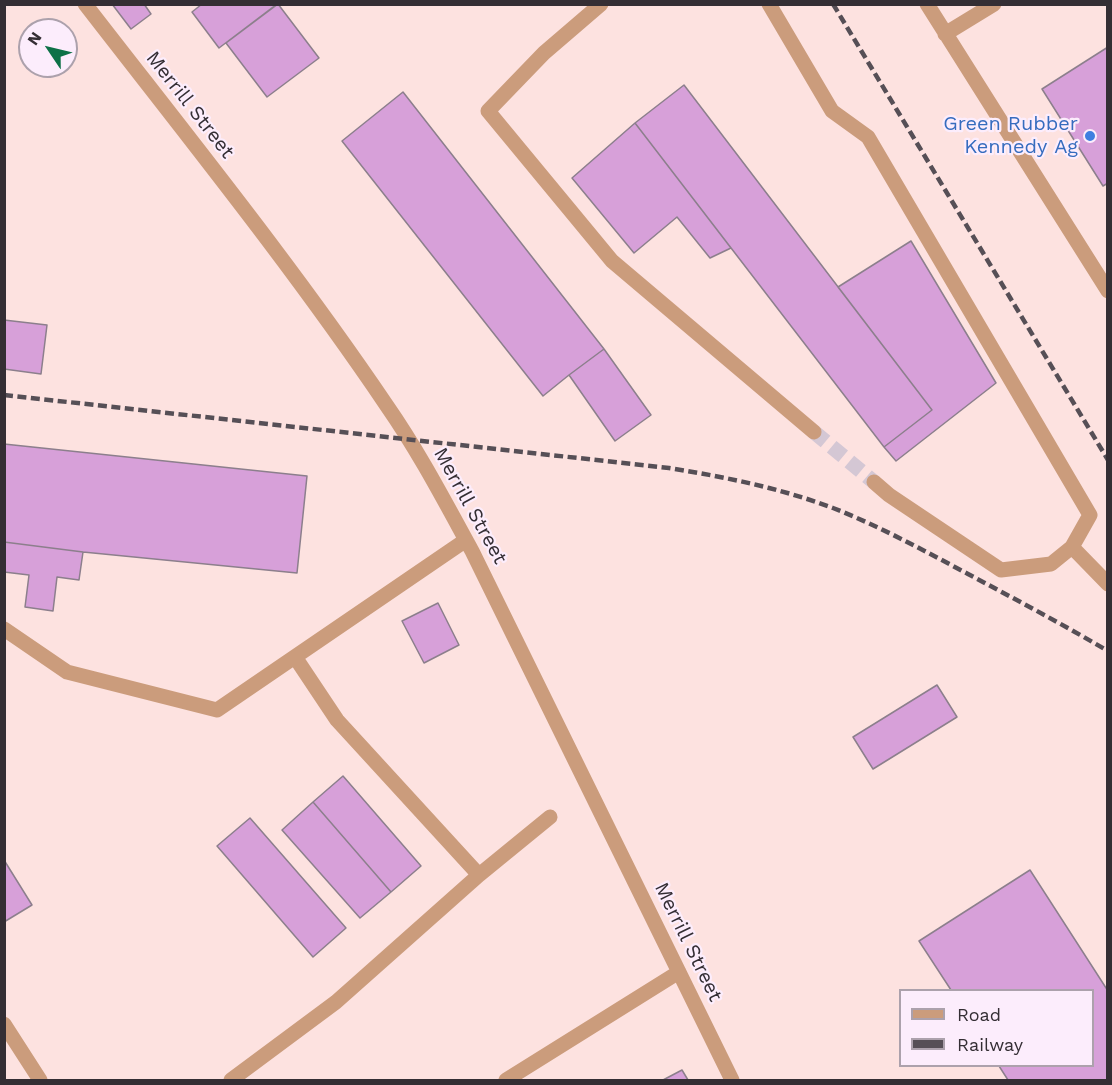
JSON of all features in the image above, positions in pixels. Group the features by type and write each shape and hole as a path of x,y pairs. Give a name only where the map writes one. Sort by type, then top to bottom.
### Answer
{"street":[{"name":"Merrill Street","path":"85,4 267,238 387,406 428,472 466,540 732,1080"},
{"path":"601,4 544,53 488,111 612,261 814,432"},
{"path":"770,4 832,111 868,137 1090,515 1072,547 1051,564 1001,570 888,495 874,482"},
{"path":"927,4 1107,291"},
{"path":"945,34 994,4"},
{"path":"4,629 67,672 217,710 466,540"},
{"path":"1072,547 1107,584"},
{"path":"295,657 337,720 479,876"},
{"path":"231,1080 336,1002 550,817"},
{"path":"506,1080 679,972"},
{"path":"4,1024 40,1080"}],"shaded area":[{"path":"5,5 1107,5 1107,1080 5,1080"}],"building":[{"path":"112,4 144,4 151,14 131,29"},
{"path":"202,4 277,4 219,48 192,12"},
{"path":"278,4 319,58 267,97 226,43"},
{"name":"Green Rubber Kennedy Ag","path":"1108,47 1108,183 1103,186 1042,89"},
{"path":"684,85 932,410 884,447 635,123"},
{"path":"403,92 604,349 543,396 342,141"},
{"path":"635,123 731,248 710,258 677,217 634,253 572,178"},
{"path":"911,241 996,383 896,461 884,447 932,410 838,287"},
{"path":"4,320 47,325 41,374 4,369"},
{"path":"604,349 651,415 615,441 569,375"},
{"path":"4,444 307,476 297,573 4,542"},
{"path":"4,542 83,552 79,580 57,577 53,611 25,607 29,575 4,572"},
{"path":"438,603 459,645 424,663 402,621"},
{"path":"937,685 957,717 873,769 853,737"},
{"path":"343,776 421,866 391,892 313,802"},
{"path":"313,802 391,892 360,918 282,830"},
{"path":"250,818 346,928 313,957 217,846"},
{"path":"4,860 32,905 4,922"},
{"path":"1030,870 1108,991 1108,1080 1008,1080 1000,1067 1094,1067 1094,989 950,989 919,941"},
{"path":"682,1070 688,1080 663,1080"}],"tunnel":[{"path":"814,432 874,482"}],"railway":[{"path":"833,4 1108,460"},
{"path":"4,395 669,468 752,484 813,501 867,523 986,583 1108,651"}],"place":[{"name":"Green Rubber Kennedy Ag","path":"1090,136"}]}
